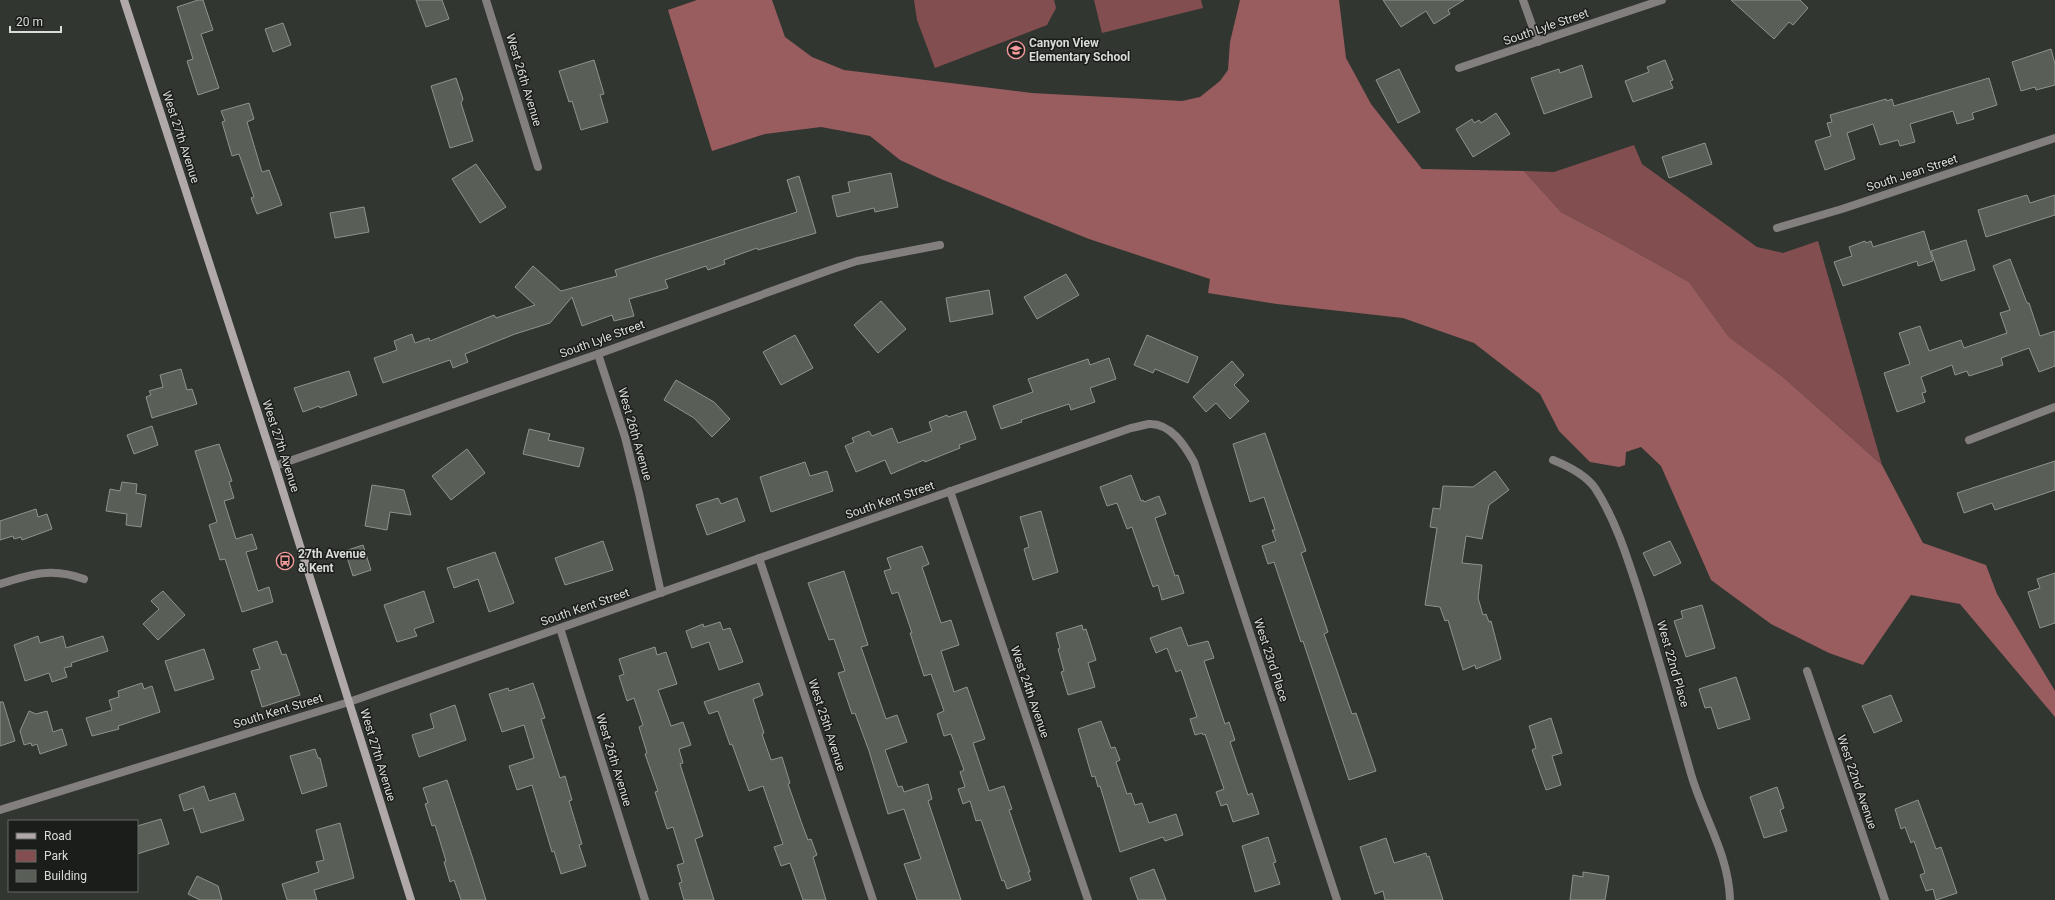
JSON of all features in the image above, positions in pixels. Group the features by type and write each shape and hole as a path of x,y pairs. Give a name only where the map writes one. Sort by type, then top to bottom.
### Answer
{"main road":[{"name":"West 27th Avenue","path":"124,0 275,466 411,900"}],"street":[{"name":"West 26th Avenue","path":"486,0 538,167"},
{"path":"1523,0 1538,42"},
{"name":"South Lyle Street","path":"1459,68 1662,0"},
{"name":"South Jean Street","path":"1777,228 1842,209 2055,138"},
{"name":"South Lyle Street","path":"275,466 598,354 857,261 940,245"},
{"name":"West 26th Avenue","path":"598,354 625,437 661,592"},
{"path":"1969,440 2055,407"},
{"name":"South Kent Street","path":"0,810 349,702 1131,428 1150,424 1161,426 1173,433"},
{"name":"West 23rd Place","path":"1173,433 1194,462 1337,900"},
{"name":"West 22nd Place","path":"1553,460 1574,468 1594,487 1611,518 1631,570 1661,665 1691,775 1722,856 1730,900"},
{"name":"West 24th Avenue","path":"950,491 1088,900"},
{"name":"West 25th Avenue","path":"759,558 873,900"},
{"path":"0,584 35,573 63,573 84,579"},
{"name":"West 26th Avenue","path":"560,628 645,900"},
{"name":"West 22nd Avenue","path":"1807,671 1885,900"}],"green space":[{"path":"914,0 1054,0 1056,8 1047,25 935,68 917,20"},
{"path":"1094,0 1201,0 1203,8 1102,33"},
{"path":"1634,145 1642,164 1757,247 1783,253 1818,241 1882,465 1783,377 1729,337 1689,282 1561,212 1524,171 1554,172"}],"shaded area":[{"path":"697,0 772,0 785,37 812,57 844,70 1032,93 1182,101 1200,97 1220,81 1228,70 1230,42 1240,0 1339,0 1346,58 1371,104 1422,169 1524,171 1561,212 1689,282 1729,337 1783,377 1882,465 1923,543 1986,565 1997,594 2055,691 2055,717 1960,604 1911,595 1863,665 1829,653 1771,624 1711,580 1661,466 1641,447 1626,452 1625,465 1619,467 1590,462 1559,431 1540,394 1474,343 1403,318 1277,304 1208,293 1210,279 1089,239 941,179 900,160 870,136 821,127 765,134 712,151 668,10"}],"building":[{"path":"198,0 203,0 213,30 201,34 219,88 198,95 187,61 193,59 177,7"},
{"path":"416,0 442,0 449,19 426,27"},
{"path":"1383,0 1464,0 1448,10 1450,14 1434,24 1426,11 1401,27"},
{"path":"1731,0 1800,0 1808,8 1793,25 1789,22 1774,39"},
{"path":"283,23 291,45 273,52 265,29"},
{"path":"2051,49 2055,64 2055,85 2036,90 2035,87 2021,91 2012,62"},
{"path":"594,60 604,94 600,95 608,122 581,130 572,101 569,102 559,71"},
{"path":"1665,60 1673,80 1670,81 1673,88 1633,102 1625,81 1649,72 1647,67"},
{"path":"1582,65 1592,97 1544,114 1531,78 1559,69 1560,73"},
{"path":"1399,69 1420,112 1398,123 1376,80"},
{"path":"456,78 463,99 461,103 473,141 450,148 431,86"},
{"path":"1989,78 1997,105 1972,113 1974,119 1957,124 1953,111 1910,124 1915,142 1900,146 1898,140 1880,145 1873,124 1847,133 1855,159 1825,170 1815,141 1831,136 1827,123 1832,122 1830,115 1886,99 1887,101 1892,99 1894,106"},
{"path":"249,103 254,119 247,122 262,172 269,170 282,205 257,214 251,198 254,197 239,154 232,156 222,122 225,121 221,111"},
{"path":"1496,113 1510,134 1473,157 1456,129 1472,119 1474,123 1479,120 1481,123"},
{"path":"1705,143 1712,164 1669,178 1662,157"},
{"path":"476,164 506,207 480,223 452,179"},
{"path":"891,173 898,207 875,212 874,208 837,217 832,196 850,192 848,182"},
{"path":"799,176 816,233 758,250 757,248 724,260 725,264 708,270 706,266 665,280 668,288 629,299 634,316 614,321 612,315 582,326 572,297 550,323 515,334 465,354 468,362 453,368 450,360 383,383 374,358 397,350 394,341 412,334 415,343 429,338 430,341 494,315 496,318 535,305 515,287 533,266 561,291 617,276 615,270 797,212 787,180"},
{"path":"2027,195 2030,203 2055,195 2055,215 1986,237 1978,210"},
{"path":"364,207 369,232 335,238 330,213"},
{"path":"1924,231 1933,261 1918,266 1917,261 1843,286 1834,262 1852,256 1849,247 1865,241 1866,243 1871,241 1873,247"},
{"path":"1966,240 1975,270 1941,281 1931,251"},
{"path":"2010,259 2027,303 2029,303 2040,336 2055,331 2055,366 2039,372 2029,348 2001,358 2003,365 1969,376 1967,371 1955,375 1952,365 1921,377 1926,392 1922,393 1925,402 1897,412 1884,373 1910,364 1899,333 1920,326 1929,351 1961,340 1964,348 2007,333 2000,313 2010,310 1993,266"},
{"path":"1066,274 1079,295 1037,319 1024,297"},
{"path":"989,290 993,314 950,322 946,298"},
{"path":"881,301 906,329 878,353 854,325"},
{"path":"795,335 813,368 781,385 763,352"},
{"path":"1147,335 1198,357 1188,383 1155,369 1153,373 1134,365"},
{"path":"1109,358 1116,379 1090,388 1095,402 1071,410 1069,404 1021,420 1022,422 1001,429 993,406 1033,392 1028,379 1088,359 1090,365"},
{"path":"1232,361 1244,375 1234,385 1249,401 1230,419 1216,403 1206,412 1193,397"},
{"path":"181,369 187,390 192,389 197,404 152,418 146,397 151,395 149,391 163,387 160,375"},
{"path":"349,371 357,395 320,408 319,406 303,412 294,388"},
{"path":"676,380 714,402 730,419 712,437 694,418 664,400"},
{"path":"966,411 976,439 959,445 960,448 925,462 924,460 891,474 885,460 856,472 845,446 854,442 852,438 869,431 872,436 892,428 898,443 932,431 929,422 947,415 948,417"},
{"path":"152,426 158,445 134,454 127,435"},
{"path":"529,429 550,434 548,440 584,448 579,467 523,454"},
{"path":"1265,433 1306,551 1301,553 1328,632 1324,634 1352,714 1356,713 1376,771 1349,780 1303,641 1301,642 1274,562 1268,564 1262,546 1276,541 1272,530 1275,530 1264,497 1250,502 1233,444"},
{"path":"219,444 232,481 229,482 234,498 224,501 236,539 252,534 257,549 246,552 258,591 269,587 273,602 242,612 225,559 220,560 209,525 217,522 195,451"},
{"path":"467,449 485,473 451,500 432,476"},
{"path":"2055,461 2055,490 1995,510 1992,503 1964,513 1957,493"},
{"path":"805,462 810,476 827,471 833,491 771,512 760,477"},
{"path":"1495,471 1509,490 1489,505 1482,539 1466,536 1462,563 1482,565 1478,598 1483,615 1486,614 1489,622 1491,621 1501,659 1476,669 1475,665 1463,670 1448,620 1445,621 1440,607 1425,605 1437,528 1430,527 1433,508 1440,509 1443,486 1473,487"},
{"path":"1131,475 1141,501 1143,500 1144,502 1159,496 1166,514 1155,518 1175,576 1178,575 1184,593 1162,600 1158,585 1153,587 1132,527 1127,529 1117,503 1107,506 1100,487"},
{"path":"122,482 137,484 136,493 146,495 141,527 126,525 127,514 106,511 110,489 120,491"},
{"path":"372,485 404,490 411,515 390,512 387,530 365,526"},
{"path":"718,498 721,504 737,498 745,521 707,535 696,505"},
{"path":"36,509 38,517 47,514 52,529 22,540 21,537 14,539 13,536 0,540 0,521"},
{"path":"1041,511 1058,572 1033,580 1024,549 1029,547 1020,517"},
{"path":"603,541 613,570 565,585 555,558"},
{"path":"1670,541 1681,563 1654,576 1643,553"},
{"path":"363,545 371,570 353,576 345,551"},
{"path":"922,546 929,564 922,567 941,623 951,620 959,645 941,651 954,692 967,687 985,739 973,743 989,791 1004,786 1012,809 1009,810 1030,872 1028,872 1031,880 1007,889 1004,880 1002,881 981,820 976,821 970,801 963,804 958,789 965,787 960,772 964,770 951,734 944,736 937,714 944,711 931,674 924,676 910,633 912,633 898,592 892,594 884,571 891,569 887,558"},
{"path":"495,552 514,603 489,612 478,579 454,588 447,568"},
{"path":"844,571 868,645 861,647 886,719 897,715 907,742 885,750 898,787 902,786 904,792 928,784 932,799 928,801 961,900 917,900 904,864 921,859 904,809 888,814 869,751 855,713 852,714 838,673 845,671 834,639 829,640 808,583"},
{"path":"2055,573 2055,623 2040,628 2028,592 2040,588 2037,579"},
{"path":"163,591 185,615 158,640 143,624 159,609 151,601"},
{"path":"424,591 434,622 414,629 417,636 397,642 384,605"},
{"path":"1702,605 1715,648 1686,657 1674,621 1683,618 1681,611"},
{"path":"720,622 723,630 730,628 743,662 719,670 709,642 692,648 686,631 703,624 704,627"},
{"path":"1082,625 1083,630 1086,629 1096,660 1088,663 1095,687 1068,695 1061,672 1064,671 1058,649 1060,648 1056,633"},
{"path":"1181,627 1188,646 1208,641 1214,658 1204,661 1225,724 1229,722 1235,740 1230,742 1248,795 1252,793 1259,814 1233,822 1227,804 1221,806 1216,792 1224,789 1205,734 1203,735 1202,733 1195,735 1190,719 1197,717 1181,670 1176,672 1167,648 1156,653 1150,638"},
{"path":"38,636 40,643 63,636 66,648 103,636 108,651 71,663 72,666 64,668 67,677 52,682 49,673 25,681 14,645"},
{"path":"277,641 282,655 286,654 300,695 262,707 251,671 260,669 253,649"},
{"path":"655,647 657,655 666,652 677,684 658,690 671,726 683,722 691,745 679,749 683,763 680,764 703,836 695,839 714,900 684,900 679,883 682,882 677,865 684,863 673,827 667,829 655,792 658,791 645,754 647,753 639,727 643,725 634,698 627,701 619,676 624,674 619,659"},
{"path":"204,649 214,679 175,691 165,661"},
{"path":"1736,677 1750,719 1718,729 1711,707 1705,708 1699,689"},
{"path":"142,683 144,689 152,686 160,712 118,726 119,729 92,736 86,718 112,710 109,700 119,697 118,691"},
{"path":"533,683 545,718 541,719 560,778 565,776 572,800 569,801 582,844 579,845 586,866 561,874 554,851 552,852 532,785 517,790 509,766 534,758 524,725 502,732 489,694 508,688 509,691"},
{"path":"759,683 763,695 753,699 764,733 762,734 771,760 782,757 790,783 788,784 802,824 808,840 811,839 817,855 813,857 826,900 803,900 790,863 781,866 774,847 783,844 763,786 749,791 718,711 709,714 704,702"},
{"path":"1891,695 1902,721 1874,733 1862,706"},
{"path":"0,702 3,702 15,741 0,746"},
{"path":"455,705 466,740 419,757 412,735 434,728 430,714"},
{"path":"29,711 36,714 47,711 53,732 62,729 67,745 40,754 37,744 32,746 31,743 24,745 20,731"},
{"path":"1551,718 1562,753 1552,756 1561,785 1546,790 1532,750 1536,748 1529,726"},
{"path":"1101,721 1111,748 1115,747 1120,760 1116,762 1127,794 1131,793 1135,805 1142,803 1149,823 1176,814 1183,835 1165,841 1163,837 1120,852 1100,786 1098,787 1095,776 1092,777 1078,729"},
{"path":"315,749 318,758 320,758 327,786 302,794 290,756"},
{"path":"447,780 486,900 461,900 454,880 450,882 444,862 446,861 435,825 432,826 425,804 428,803 423,788"},
{"path":"204,786 209,801 235,793 244,820 201,833 193,808 184,811 179,795"},
{"path":"1777,787 1784,808 1780,810 1787,831 1764,838 1750,797"},
{"path":"1918,800 1936,849 1941,847 1957,893 1936,900 1933,889 1926,891 1920,875 1925,873 1914,841 1911,843 1905,827 1901,829 1895,809"},
{"path":"161,819 169,844 138,854 138,826"},
{"path":"340,823 354,878 314,890 317,900 287,900 282,884 319,872 316,862 324,860 316,830"},
{"path":"1268,837 1276,862 1273,863 1280,884 1255,892 1242,846"},
{"path":"1386,838 1394,863 1426,853 1427,857 1429,856 1443,900 1385,900 1383,891 1375,894 1360,847"},
{"path":"1154,869 1166,900 1138,900 1130,878"},
{"path":"1583,872 1609,876 1605,900 1570,900 1573,875 1583,877"},
{"path":"197,876 218,886 222,900 200,900 188,894"}],"place":[{"name":"Canyon View Elementary School","path":"1016,50"},
{"name":"27th Avenue & Kent","path":"285,561"}]}
